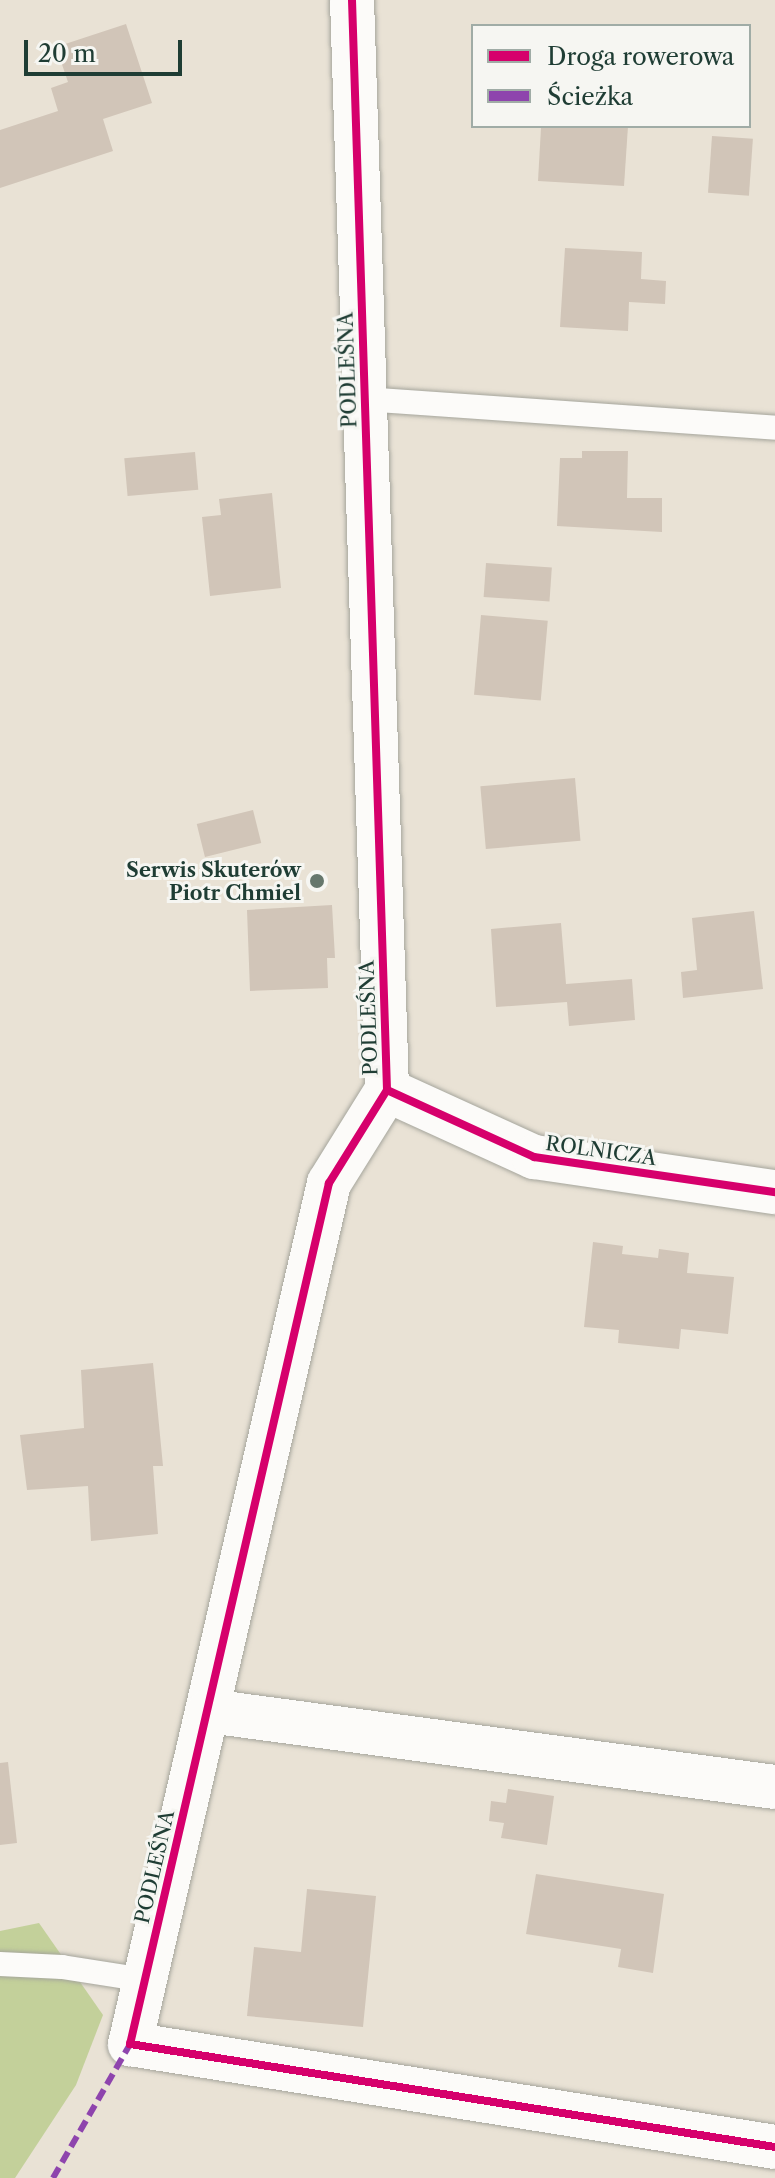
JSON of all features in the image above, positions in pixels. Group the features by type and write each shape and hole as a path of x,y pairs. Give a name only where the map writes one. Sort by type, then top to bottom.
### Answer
{"street":[{"name":"PODLEŚNA","path":"352,0 387,1090 329,1183 130,2044 775,2147"},
{"name":"ROLNICZA","path":"387,1090 534,1157 775,1192"},
{"path":"209,1711 775,1787"}],"lane":[{"path":"365,399 775,428"},
{"path":"0,1964 62,1967 145,1980"}],"green space":[{"path":"39,1923 103,2015 76,2085 15,2178 0,2178 0,1931"}],"building":[{"path":"126,24 152,103 103,119 113,151 0,188 0,130 58,111 51,88 68,82 56,47"},
{"path":"541,128 628,128 624,186 538,181"},
{"path":"712,136 753,139 749,196 708,193"},
{"path":"565,248 642,252 641,279 666,281 665,304 629,302 628,331 560,327"},
{"path":"582,451 628,451 627,498 662,498 662,532 557,526 560,458 582,458"},
{"path":"195,452 198,490 128,496 124,458"},
{"path":"272,493 281,588 210,596 202,517 221,515 219,499"},
{"path":"486,563 552,568 549,602 484,597"},
{"path":"481,615 548,621 541,701 474,695"},
{"path":"575,778 580,841 486,849 480,786"},
{"path":"253,810 261,843 205,857 197,824"},
{"path":"332,905 335,958 327,958 328,988 250,991 247,910"},
{"path":"754,911 763,989 683,998 681,972 697,970 692,918"},
{"path":"561,923 566,984 632,979 635,1020 569,1026 567,1002 496,1007 491,929"},
{"path":"593,1242 623,1246 622,1254 658,1258 659,1249 689,1253 687,1273 734,1277 728,1334 681,1329 679,1349 618,1343 619,1330 584,1327"},
{"path":"153,1363 163,1466 153,1466 158,1534 91,1541 88,1486 27,1490 20,1435 84,1428 81,1370"},
{"path":"8,1762 17,1843 0,1845 0,1763"},
{"path":"508,1789 554,1796 547,1845 501,1838 504,1823 489,1821 491,1801 506,1803"},
{"path":"536,1874 664,1894 653,1973 618,1967 621,1949 526,1934"},
{"path":"307,1889 376,1896 363,2027 247,2016 254,1947 301,1952"}],"marked path":[{"path":"53,2178 130,2044"}],"cycle path":[{"path":"352,0 387,1090 329,1183 130,2044 775,2147"},
{"path":"387,1090 534,1157 775,1192"}],"place":[{"name":"Serwis Skuterów Piotr Chmiel","path":"317,881"}]}
